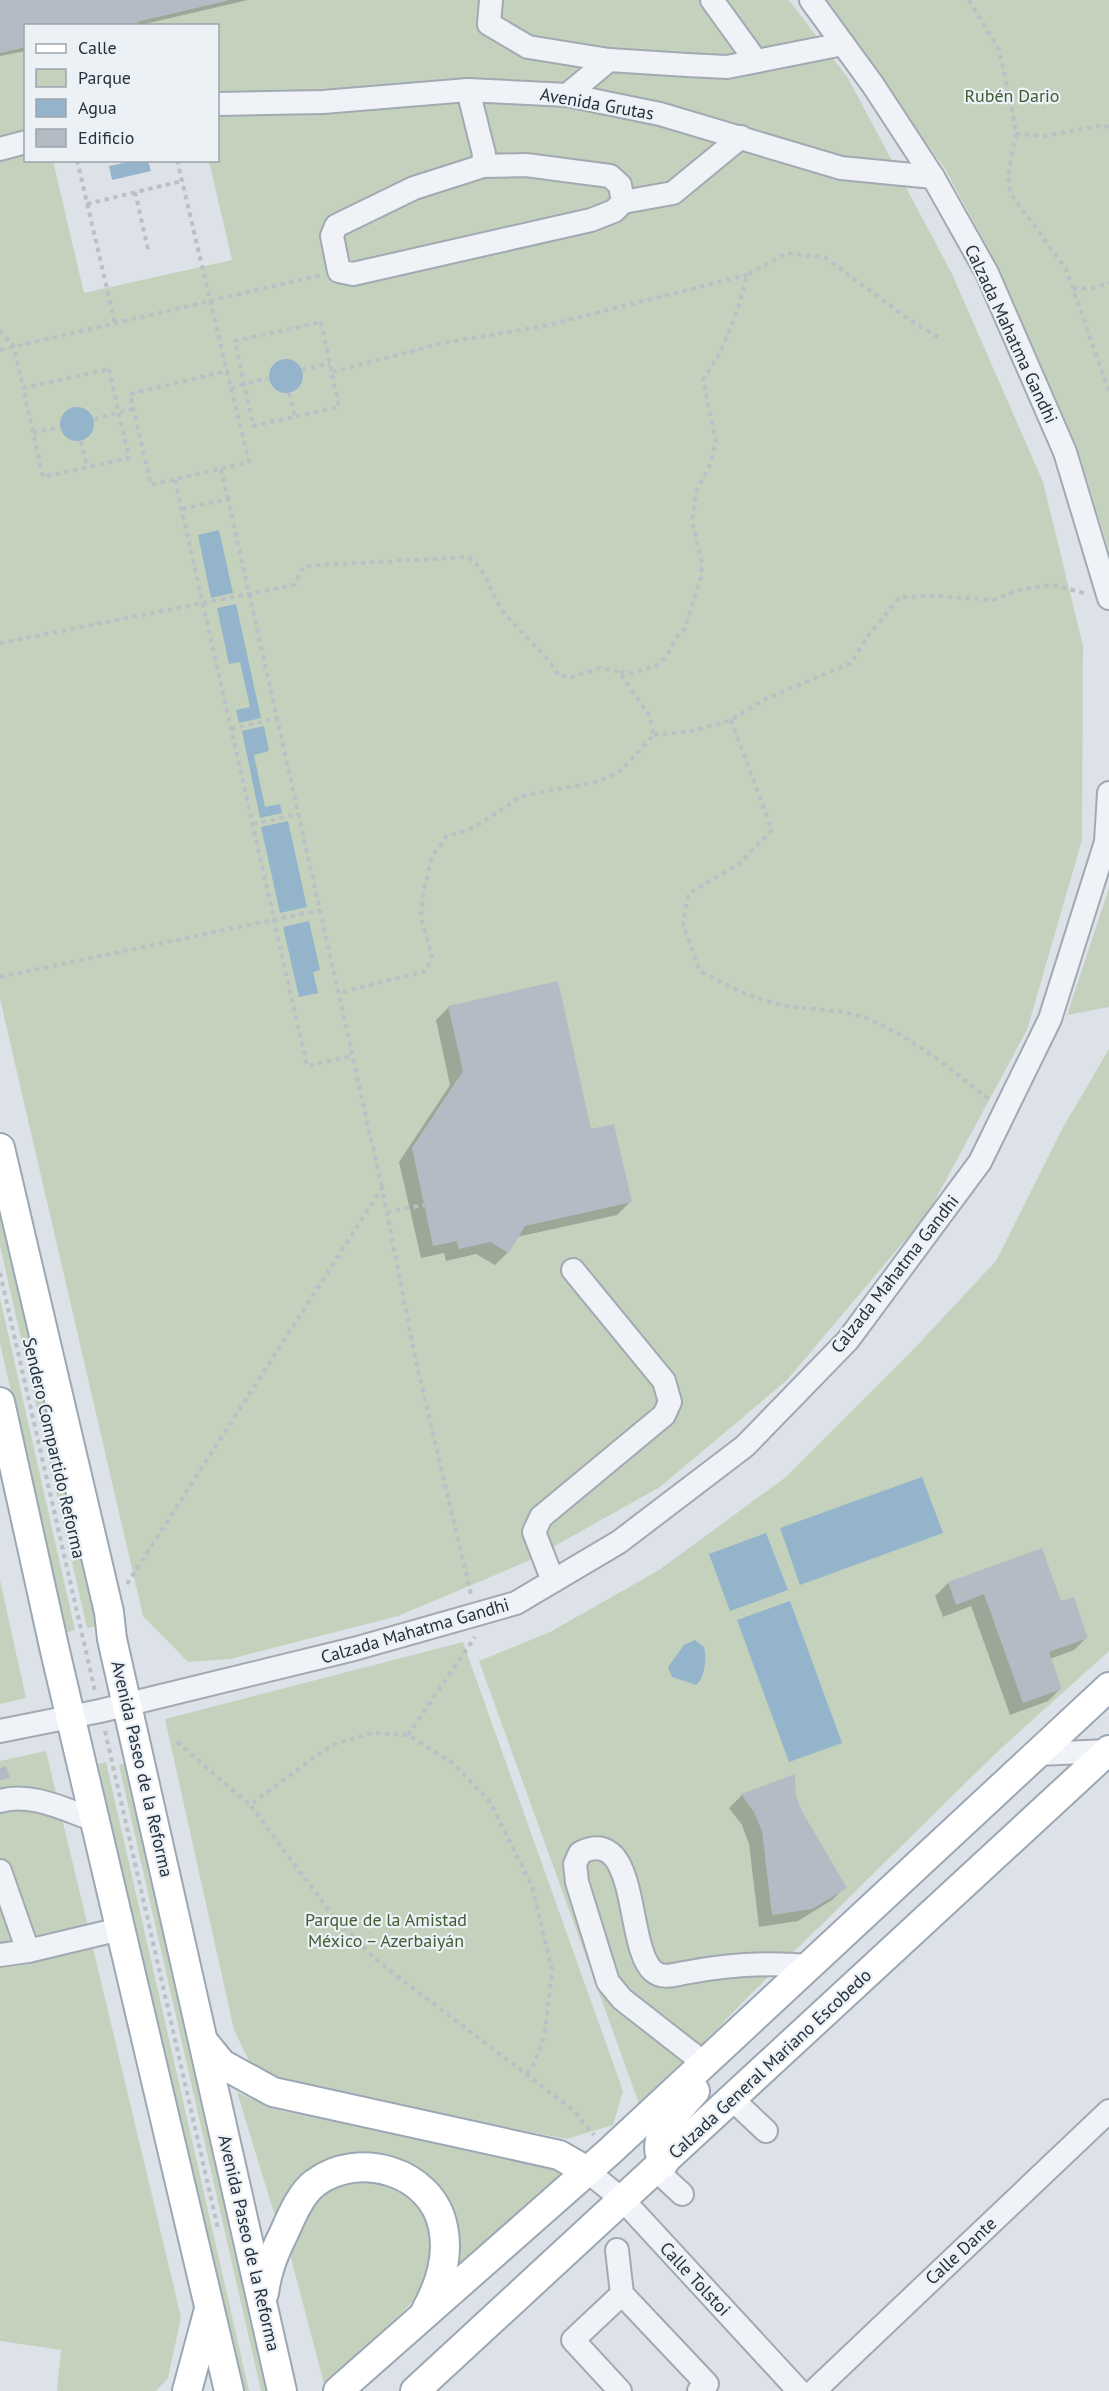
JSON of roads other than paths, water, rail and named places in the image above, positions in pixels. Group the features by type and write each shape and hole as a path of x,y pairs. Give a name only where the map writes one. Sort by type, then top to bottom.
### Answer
{"main road":[{"name":"Avenida Paseo de la Reforma","path":"0,1148 109,1612 282,2391"},
{"path":"0,1402 94,1820 229,2391"},
{"path":"338,2391 587,2171 1109,1687"},
{"name":"Calzada General Mariano Escobedo","path":"422,2386 1109,1750"},
{"path":"202,2038 212,2054 222,2064 273,2092 558,2155 587,2171"},
{"path":"660,2166 658,2148 660,2136 706,2076 704,2063"},
{"path":"263,2301 268,2268 290,2219 314,2183 341,2168 375,2166 402,2176 428,2194 443,2225 445,2250 438,2290 418,2322"},
{"path":"187,2391 209,2311"}],"street":[{"path":"491,0 489,24 528,47 609,60 727,67 843,44"},
{"path":"712,0 756,61"},
{"name":"Calzada Mahatma Gandhi","path":"811,0 873,85 933,177 987,273 1065,452 1109,598"},
{"path":"567,95 609,60"},
{"path":"468,90 484,154 483,166"},
{"name":"Avenida Grutas","path":"219,104 323,102 468,90 567,95 660,114 841,168 933,177"},
{"path":"623,202 620,185 610,176 526,165 483,166 414,188 336,226 332,236 339,271 353,274 591,219 614,211 623,202 673,193 741,137"},
{"path":"0,149 24,143"},
{"name":"Calzada Mahatma Gandhi","path":"0,1731 128,1705 354,1649 516,1603 619,1542 745,1446 848,1340 980,1162 1050,1019 1106,842 1109,793"},
{"path":"553,1581 534,1532 542,1517 664,1415 670,1401 664,1381 573,1270"},
{"path":"1037,1754 1109,1750"},
{"path":"0,1801 14,1797 30,1798 94,1820"},
{"path":"704,2063 622,1999 608,1982 577,1882 575,1864 580,1853 592,1847 605,1848 615,1857 624,1873 645,1960 655,1973 667,1977 729,1965 762,1963 808,1966"},
{"path":"0,1871 28,1951"},
{"path":"0,1956 120,1929"},
{"path":"732,2099 766,2131"},
{"name":"Calle Dante","path":"814,2391 1109,2111"},
{"path":"660,2166 682,2194"},
{"name":"Calle Tolstoi","path":"587,2171 623,2200 799,2391"},
{"path":"617,2250 622,2294 706,2384 699,2391"},
{"path":"620,2391 573,2340 622,2294"}],"water":[{"path":"128,162 148,162 151,171 112,180 109,166"},
{"path":"286,359 298,364 303,376 298,388 286,393 274,388 269,376 274,364"},
{"path":"77,407 89,412 94,424 89,436 77,441 65,436 60,424 65,412"},
{"path":"219,530 233,593 211,598 198,535"},
{"path":"236,604 261,718 239,723 236,710 250,707 240,662 229,664 217,608"},
{"path":"264,726 269,751 254,755 265,807 280,804 282,813 260,818 242,731"},
{"path":"288,821 307,907 280,913 261,827"},
{"path":"309,921 320,970 313,972 318,993 299,997 283,927"},
{"path":"922,1477 943,1533 800,1585 780,1528"},
{"path":"766,1533 788,1590 730,1611 709,1554"},
{"path":"790,1601 842,1743 789,1762 737,1620"},
{"path":"695,1640 704,1647 705,1656 703,1673 696,1685 672,1677 668,1667 684,1645"}],"park label":[{"name":"Rubén Dario","path":"1012,96"},
{"name":"Parque de la Amistad México – Azerbaiyán","path":"386,1930"}]}
